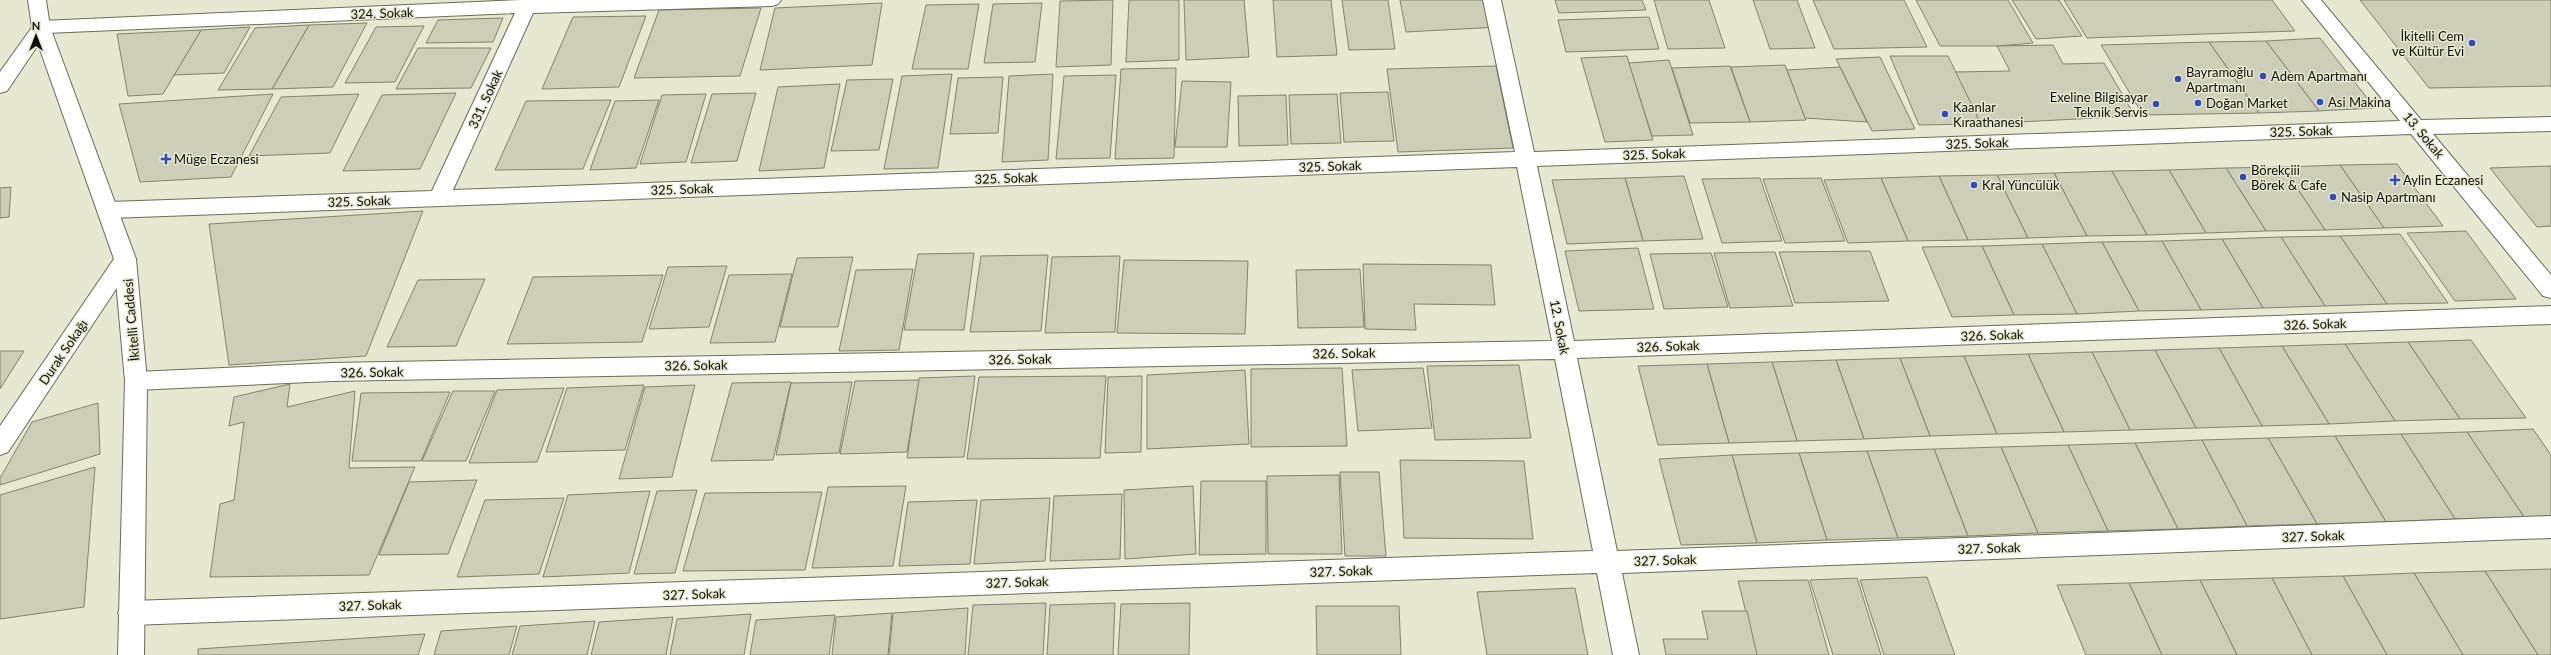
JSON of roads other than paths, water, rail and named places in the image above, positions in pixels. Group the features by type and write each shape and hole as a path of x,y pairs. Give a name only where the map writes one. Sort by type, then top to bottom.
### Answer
{"street":[{"name":"İkitelli Caddesi","path":"37,0 41,27 109,210 125,259 136,381 131,655"},
{"name":"324. Sokak","path":"41,27 529,4 772,0"},
{"name":"12. Sokak","path":"1492,0 1526,159 1626,655"},
{"name":"13. Sokak","path":"2310,0 2418,127 2551,290"},
{"name":"331. Sokak","path":"439,198 529,4"},
{"path":"0,86 41,27"},
{"name":"325. Sokak","path":"109,210 2418,127 2551,124"},
{"name":"Durak Sokağı","path":"0,445 125,259"},
{"name":"326. Sokak","path":"136,381 332,372 1565,350 2551,315"},
{"name":"327. Sokak","path":"131,613 1608,562 2551,527"}],"place":[{"name":"İkitelli Cem ve Kültür Evi","path":"2472,43"},
{"name":"Adem Apartmanı","path":"2263,76"},
{"name":"Bayramoğlu Apartmanı","path":"2178,79"},
{"name":"Asi Makina","path":"2320,102"},
{"name":"Doğan Market","path":"2198,103"},
{"name":"Exeline Bilgisayar Teknik Servis","path":"2156,104"},
{"name":"Kaanlar Kıraathanesi","path":"1945,114"},
{"name":"Müge Eczanesi","path":"166,159"},
{"name":"Börekçiii Börek & Cafe","path":"2243,177"},
{"name":"Aylin Eczanesi","path":"2395,180"},
{"name":"Kral Yüncülük","path":"1974,185"},
{"name":"Nasip Apartmanı","path":"2333,197"}]}
